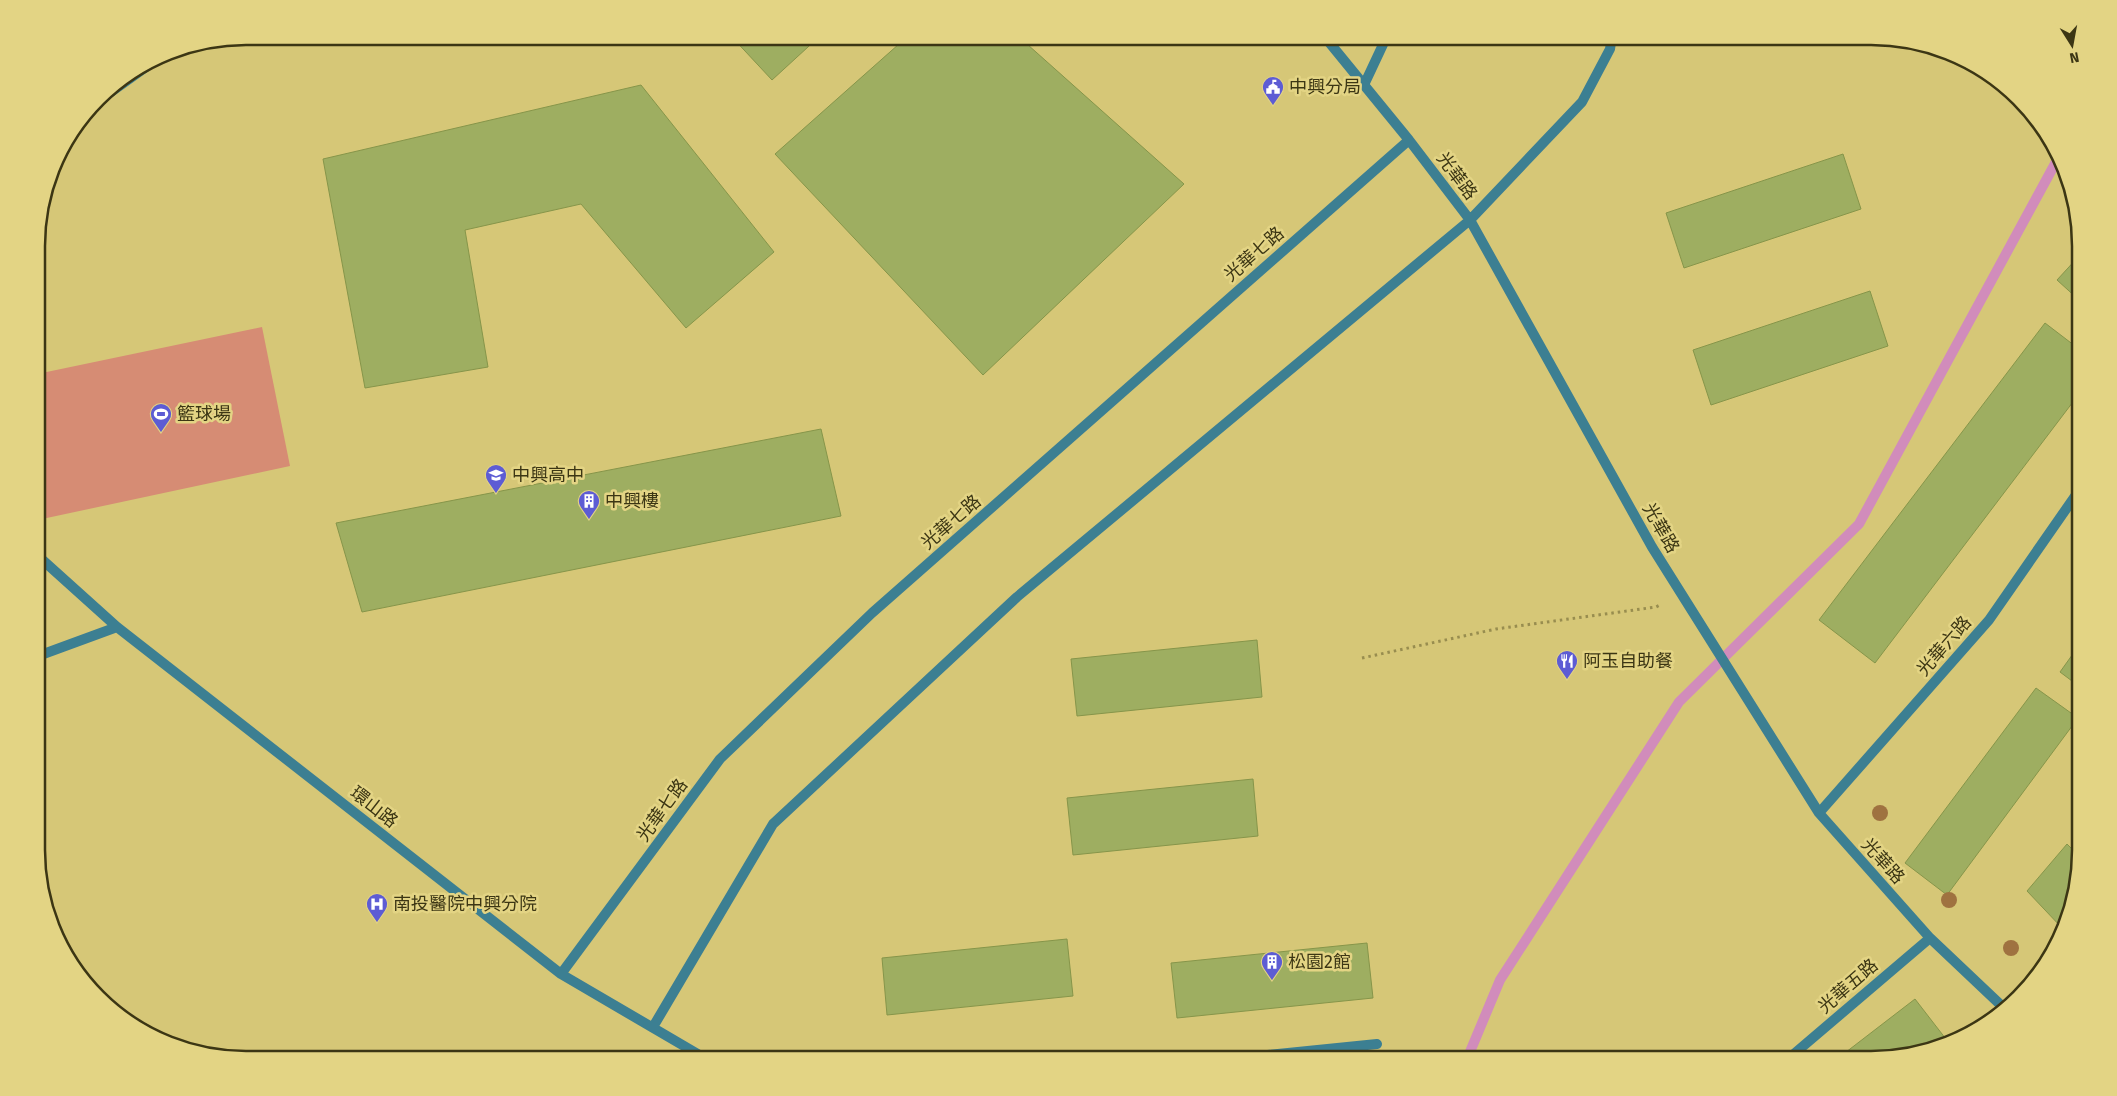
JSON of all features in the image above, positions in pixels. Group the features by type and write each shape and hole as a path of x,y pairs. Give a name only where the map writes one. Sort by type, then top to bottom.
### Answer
{"street":[{"name":"光華路","path":"1331,45 1409,140 1470,220 1652,547 1819,813 1930,938 2000,1004"},
{"path":"1364,85 1383,45"},
{"path":"653,1027 773,824 1017,597 1470,220 1582,102 1611,45"},
{"name":"光華七路","path":"562,974 720,759 872,613 1409,140"},
{"name":"光華六路","path":"1819,813 1989,620 2072,501"},
{"name":"環山路","path":"45,561 117,627 562,974 693,1051"},
{"path":"45,653 117,627"},
{"name":"光華五路","path":"1797,1051 1930,938"},
{"path":"1312,1051 1377,1044"}],"path":[{"path":"1362,658 1496,629 1656,607 1683,594"}],"shaded area":[{"name":"籃球場","path":"262,327 290,466 45,518 45,372"}],"building":[{"path":"739,45 810,45 772,80"},
{"path":"898,45 1028,45 1184,184 983,375 775,154"},
{"path":"641,85 774,252 686,328 581,204 465,230 488,367 365,388 323,159"},
{"path":"1843,154 1861,209 1684,268 1666,213"},
{"path":"2072,264 2072,294 2057,280"},
{"path":"1870,291 1888,346 1711,405 1693,350"},
{"path":"2045,323 2072,344 2072,403 1875,663 1819,620"},
{"name":"中興樓","path":"821,429 841,516 362,612 336,523"},
{"path":"1257,640 1262,697 1077,716 1071,659"},
{"path":"2072,655 2072,681 2060,672"},
{"path":"2036,688 2072,714 2072,726 1947,895 1905,863"},
{"path":"1253,779 1258,836 1073,855 1067,798"},
{"path":"2067,844 2072,849 2072,863 2068,889 2058,924 2027,891"},
{"path":"1067,939 1073,996 887,1015 882,958"},
{"name":"松園2館","path":"1367,943 1373,998 1177,1018 1171,963"},
{"path":"1915,999 1944,1037 1910,1047 1884,1051 1847,1051"}],"waterway":[{"path":"1470,1051 1500,980 1679,702 1859,524 2055,164"}],"place":[{"name":"中興分局","path":"1273,106"},
{"name":"籃球場","path":"161,433"},
{"name":"中興高中","path":"496,494"},
{"name":"中興樓","path":"589,520"},
{"name":"阿玉自助餐","path":"1567,680"},
{"name":"南投醫院中興分院","path":"377,923"},
{"name":"松園2館","path":"1272,981"}]}
